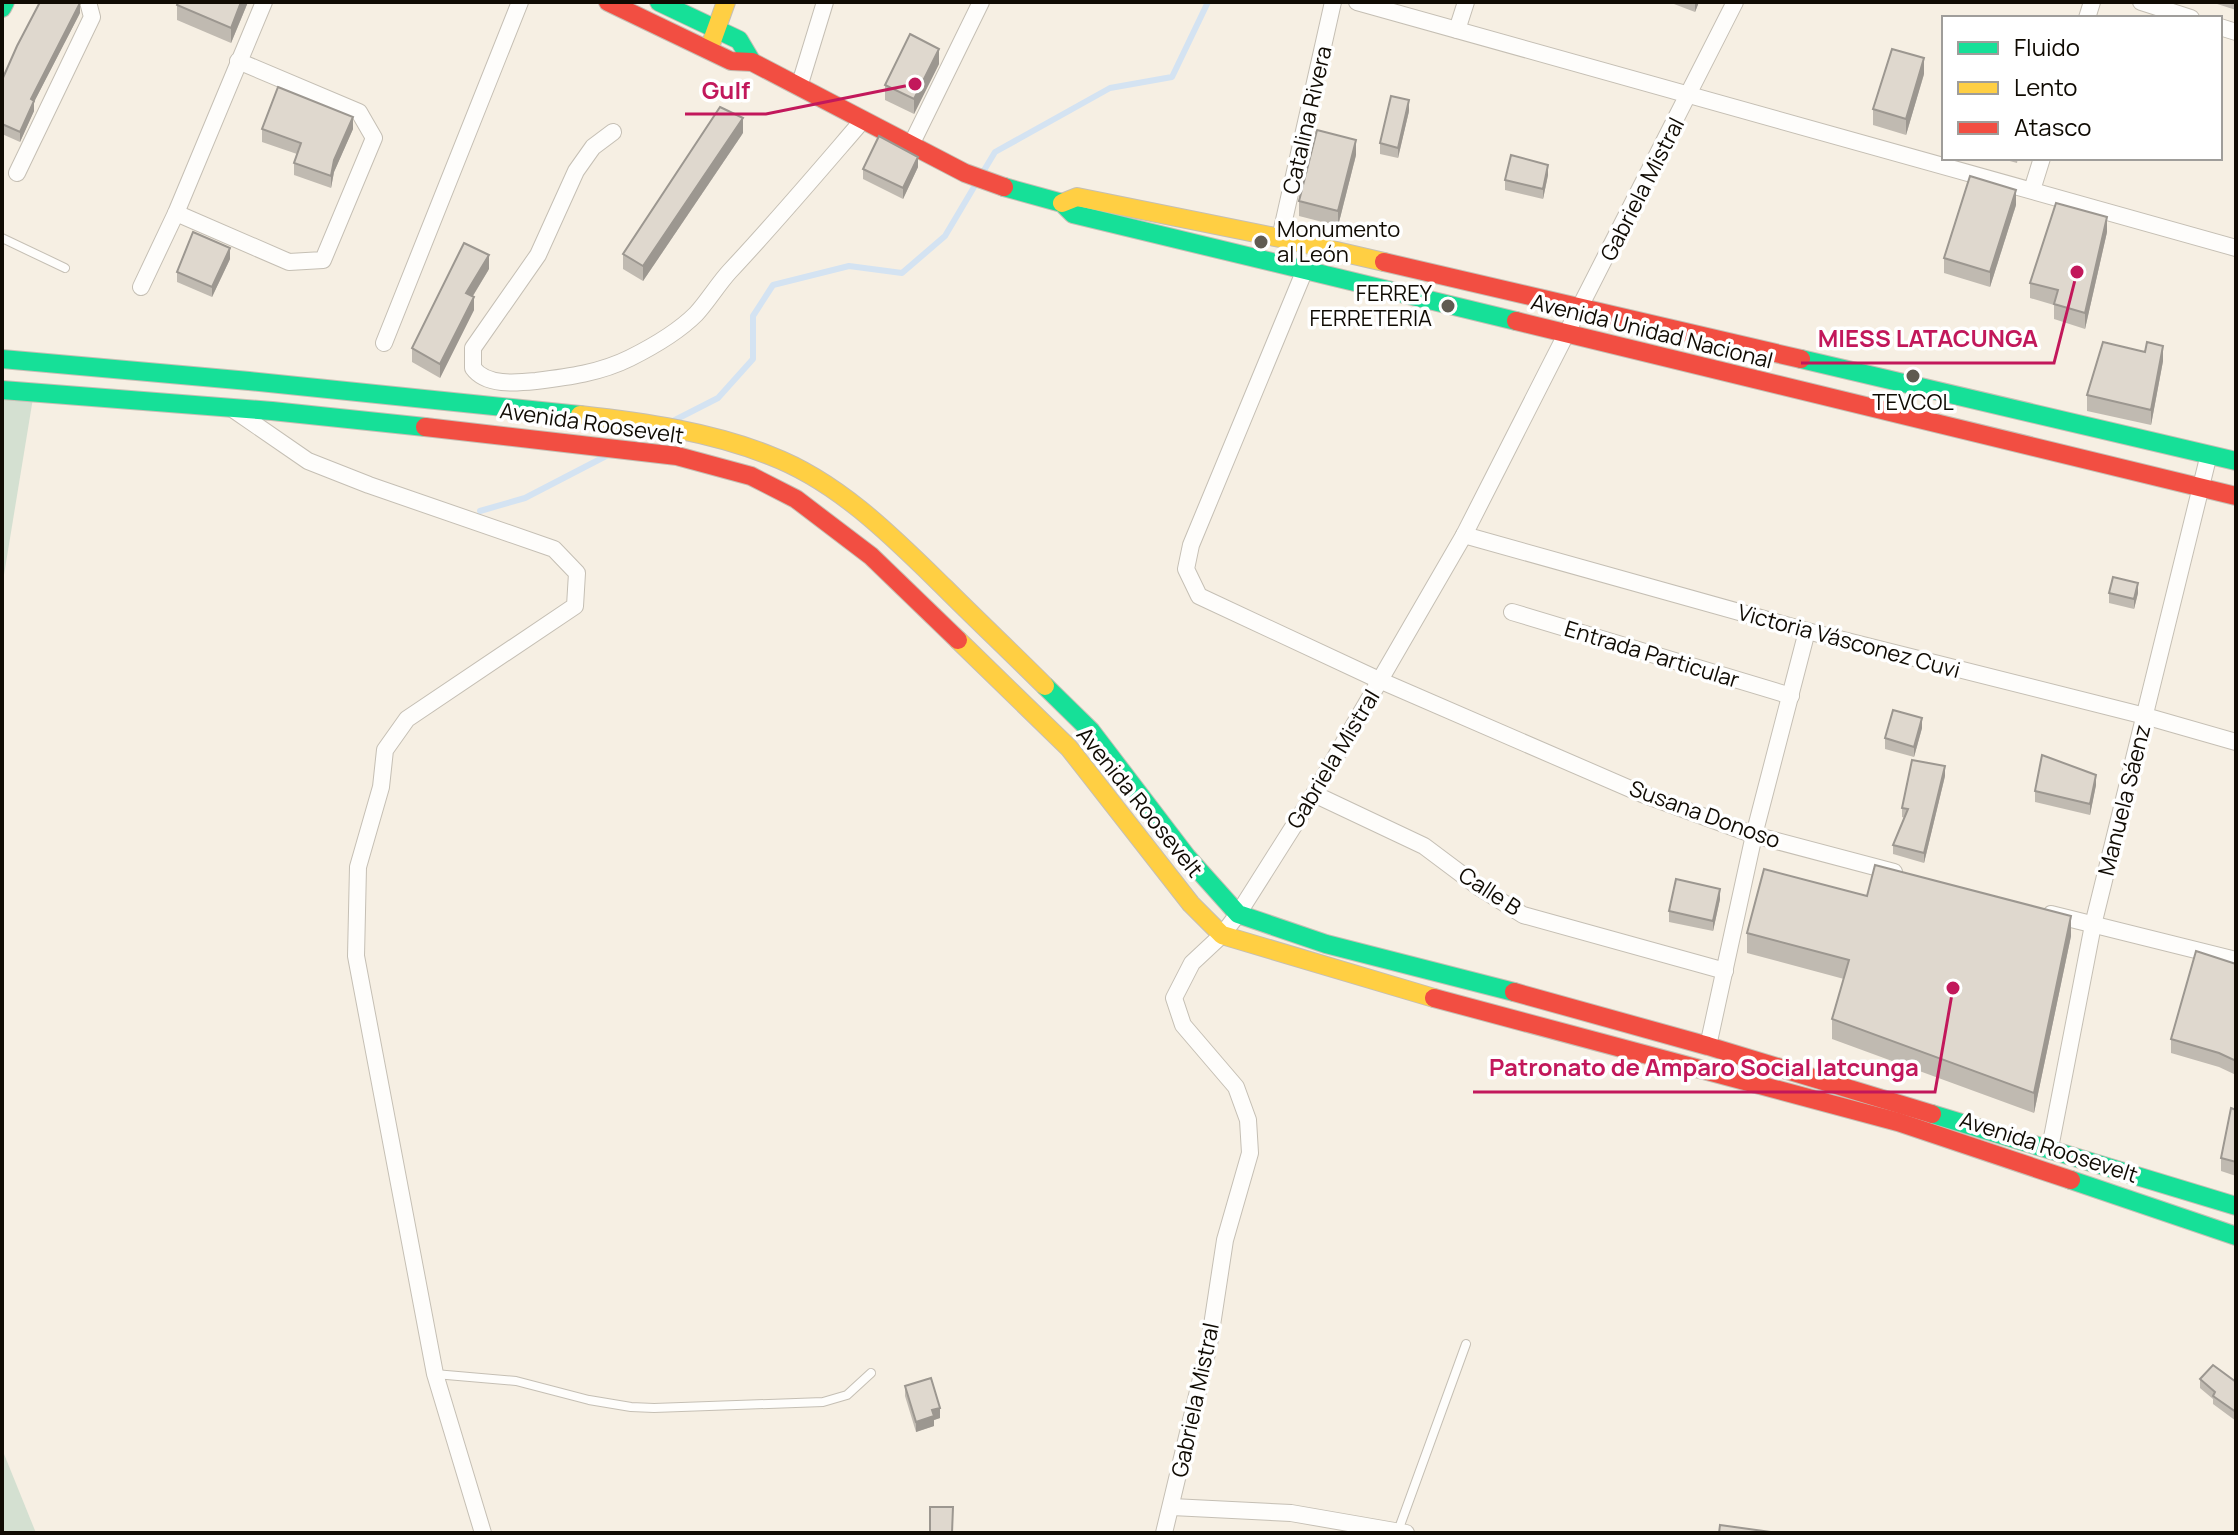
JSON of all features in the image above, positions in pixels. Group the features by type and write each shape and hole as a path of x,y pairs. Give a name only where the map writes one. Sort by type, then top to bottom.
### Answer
{"street":[{"path":"2,8 5,2"},
{"path":"17,173 92,17 88,2"},
{"path":"141,287 176,213 264,2"},
{"path":"384,343 520,2"},
{"name":"Avenida Unidad Nacional","path":"608,2 731,61 752,62 995,185 1062,203 1073,214 2236,496"},
{"name":"Avenida Unidad Nacional","path":"659,2 739,40 752,62"},
{"path":"707,50 726,2"},
{"path":"799,87 825,2"},
{"path":"911,145 981,2"},
{"name":"Catalina Rivera","path":"1280,238 1333,2"},
{"path":"1357,2 2236,248"},
{"path":"1457,30 1466,2"},
{"name":"Gabriela Mistral","path":"1164,1533 1209,1345 1225,1240 1250,1153 1248,1120 1236,1087 1183,1025 1174,998 1192,963 1222,935 1238,914 1314,794 1464,535 1735,2"},
{"path":"2141,2 2185,16"},
{"path":"176,213 289,262 323,260 374,138 359,112 238,61"},
{"path":"613,132 593,147 576,171 534,263 473,348 473,368 483,378 530,382 588,373 630,358 669,334 695,314 722,279 764,236 863,120"},
{"path":"2032,190 2041,160"},
{"name":"Avenida Unidad Nacional","path":"1062,203 1077,197 1280,238 2236,461"},
{"name":"Susana Donoso","path":"1304,272 1191,545 1186,569 1199,596 1379,680 1642,794 1754,835 1908,876"},
{"name":"Avenida Roosevelt","path":"2,359 616,419 708,437 772,456 828,486 890,534 1091,731 1187,857 1238,914 1326,944 1453,975 1708,1046 2236,1206"},
{"path":"272,411 274,384"},
{"name":"Avenida Roosevelt","path":"2,390 230,407 594,445 677,456 751,476 796,499 871,556 1069,748 1191,904 1222,935 1370,981 1898,1122 2236,1236"},
{"path":"230,407 308,461 554,549 577,573 575,606 407,719 385,750 381,787 358,867 356,956 435,1374 483,1533"},
{"name":"Manuela Sáenz","path":"2050,1148 2093,925 2209,454"},
{"name":"Victoria Vásconez Cuvi","path":"1464,535 1807,631 2236,742"},
{"name":"Entrada Particular","path":"1512,612 1791,696"},
{"path":"1708,1046 1754,835 1807,631"},
{"name":"Calle B","path":"1314,794 1424,846 1480,888 1523,915 1725,971"},
{"path":"2031,908 2236,960"},
{"path":"1172,1507 1291,1513 1402,1532"}],"lane":[{"path":"2,238 65,268"},
{"path":"1402,1532 1466,1344"},
{"path":"435,1374 516,1381 610,1404 654,1408 823,1402 847,1395 871,1373"}],"green space":[{"path":"2,390 34,392 2,587"},
{"path":"2,1449 36,1533 2,1533"}],"building":[{"path":"40,2 80,3 31,99 34,101 20,132 2,124 2,80"},
{"path":"178,2 241,2 231,28 177,5"},
{"path":"910,34 939,49 914,99 885,85"},
{"path":"1892,49 1924,58 1906,119 1873,109"},
{"path":"278,87 353,117 334,160 331,176 294,163 301,143 262,129"},
{"path":"1391,96 1409,100 1398,148 1380,143"},
{"path":"720,107 743,118 643,266 623,254"},
{"path":"1317,130 1356,140 1338,211 1299,201"},
{"path":"879,136 918,157 903,188 863,169"},
{"path":"1511,155 1548,165 1543,189 1505,180"},
{"path":"1970,176 2016,190 1990,272 1944,258"},
{"path":"2056,203 2107,217 2085,313 2054,304 2058,290 2030,283"},
{"path":"193,232 230,248 212,287 177,272"},
{"path":"464,243 489,255 466,293 474,297 440,364 412,348"},
{"path":"2103,342 2145,352 2147,342 2163,346 2151,410 2087,395"},
{"path":"2113,577 2138,583 2134,599 2109,593"},
{"path":"1893,710 1922,718 1914,747 1885,738"},
{"path":"2042,755 2096,775 2090,804 2035,791"},
{"path":"1912,760 1945,766 1924,853 1893,845 1908,809 1902,808"},
{"path":"1875,865 2071,916 2034,1093 1832,1019 1849,960 1747,933 1764,869 1867,896"},
{"path":"1676,879 1720,889 1713,921 1669,911"},
{"path":"2196,951 2236,964 2236,1061 2171,1039"},
{"path":"2231,1108 2236,1110 2236,1162 2221,1158"},
{"path":"2213,1365 2236,1382 2236,1412 2213,1396 2215,1392 2200,1379"},
{"path":"931,1378 940,1408 932,1410 934,1416 916,1422 905,1386"},
{"path":"930,1507 953,1507 952,1533 930,1533"},
{"path":"1720,1525 1778,1533 1719,1533"}],"waterway":[{"path":"983,172 995,152 1110,88 1172,77 1208,2"},
{"path":"671,422 718,398 753,359 753,316 773,285 849,266 902,273 945,236 977,182"},
{"path":"480,511 525,498 608,455"}],"traffic: fast":[{"path":"2,8 5,2"},
{"path":"659,2 739,40 752,62"},
{"path":"1004,187 1062,203 1073,214 1516,321"},
{"path":"2,359 580,415"},
{"path":"1801,359 2236,461"},
{"path":"2,390 272,411 425,427"},
{"path":"1045,686 1091,731 1187,857 1238,914 1326,944 1514,992"},
{"path":"1932,1114 2236,1206"},
{"path":"2071,1180 2236,1236"}],"traffic: slow":[{"path":"712,41 726,2"},
{"path":"1062,203 1077,197 1384,262"},
{"path":"580,415 701,434 796,467 842,496 885,531 1045,686"},
{"path":"958,640 1069,748 1191,904 1222,935 1434,998"}],"traffic: jam":[{"path":"608,2 731,61 752,62 965,173 1004,187"},
{"path":"1384,262 1801,359"},
{"path":"1516,321 2236,496"},
{"path":"425,427 677,456 751,476 796,499 871,556 958,640"},
{"path":"1514,992 1708,1046 1932,1114"},
{"path":"1434,998 1898,1122 2071,1180"}],"place":[{"name":"Gulf","path":"915,84"},
{"name":"Monumento al León","path":"1261,242"},
{"name":"MIESS LATACUNGA","path":"2077,272"},
{"name":"FERREY FERRETERIA","path":"1448,306"},
{"name":"TEVCOL","path":"1913,376"},
{"name":"Patronato de Amparo Social latcunga","path":"1953,988"}]}
